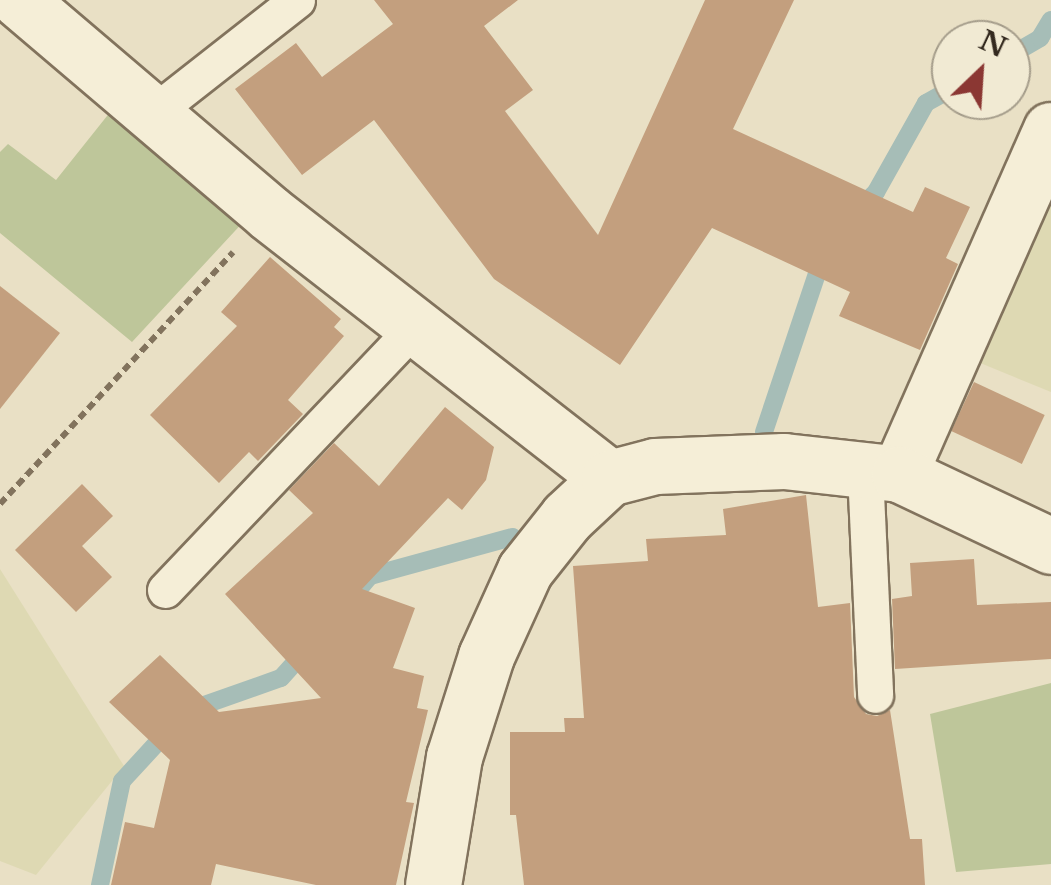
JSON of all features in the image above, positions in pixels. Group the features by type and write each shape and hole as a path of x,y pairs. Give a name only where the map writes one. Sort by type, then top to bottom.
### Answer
{"street":[{"path":"19,0 269,213 609,478"},
{"path":"882,473 1051,130"},
{"path":"433,885 454,757 486,656 525,570 567,517 609,478 655,466 784,461 882,473 1051,546"}],"lane":[{"path":"152,113 297,0"},
{"path":"165,590 415,327"},
{"path":"875,695 882,473"}],"path":[{"path":"0,504 269,213"}],"shaded area":[{"path":"1051,172 1051,392 973,360"},
{"path":"0,569 124,766 36,875 0,861"}],"green space":[{"path":"111,111 247,218 132,342 0,233 0,152 8,144 56,180"},
{"path":"1051,683 1051,864 956,872 930,714"}],"building":[{"path":"374,0 518,0 484,26 533,90 505,111 598,235 705,0 794,0 733,129 913,212 925,187 970,207 946,258 958,264 920,350 839,316 850,292 712,228 620,365 494,279 374,120 302,175 235,89 296,43 322,77 393,24"},
{"path":"270,257 341,319 334,327 344,336 288,400 303,414 258,461 249,452 219,483 150,415 237,326 221,312"},
{"path":"0,286 60,333 0,409"},
{"path":"974,382 1045,415 1022,464 951,431"},
{"path":"445,407 494,447 486,480 462,510 448,498 362,589 415,608 393,668 424,676 417,708 428,710 406,802 414,803 396,885 316,885 216,864 211,885 111,885 125,822 154,828 170,760 109,702 160,655 219,712 321,698 225,594 313,513 289,490 334,443 379,486"},
{"path":"82,484 113,516 82,546 112,577 76,612 15,550"},
{"path":"806,495 818,607 850,603 854,697 866,714 877,716 890,710 910,839 922,839 925,885 524,885 516,815 510,815 510,732 565,732 564,718 584,718 573,566 648,561 646,539 726,535 723,509"},
{"path":"974,559 977,605 1051,602 1051,659 895,669 892,599 912,596 910,563"}],"waterway":[{"path":"1031,43 1040,38 1051,20"},
{"path":"859,208 876,192 931,100"},
{"path":"764,432 823,256"},
{"path":"359,589 370,576 513,537"},
{"path":"190,710 281,678 306,650"},
{"path":"100,885 122,781 168,731"}]}
